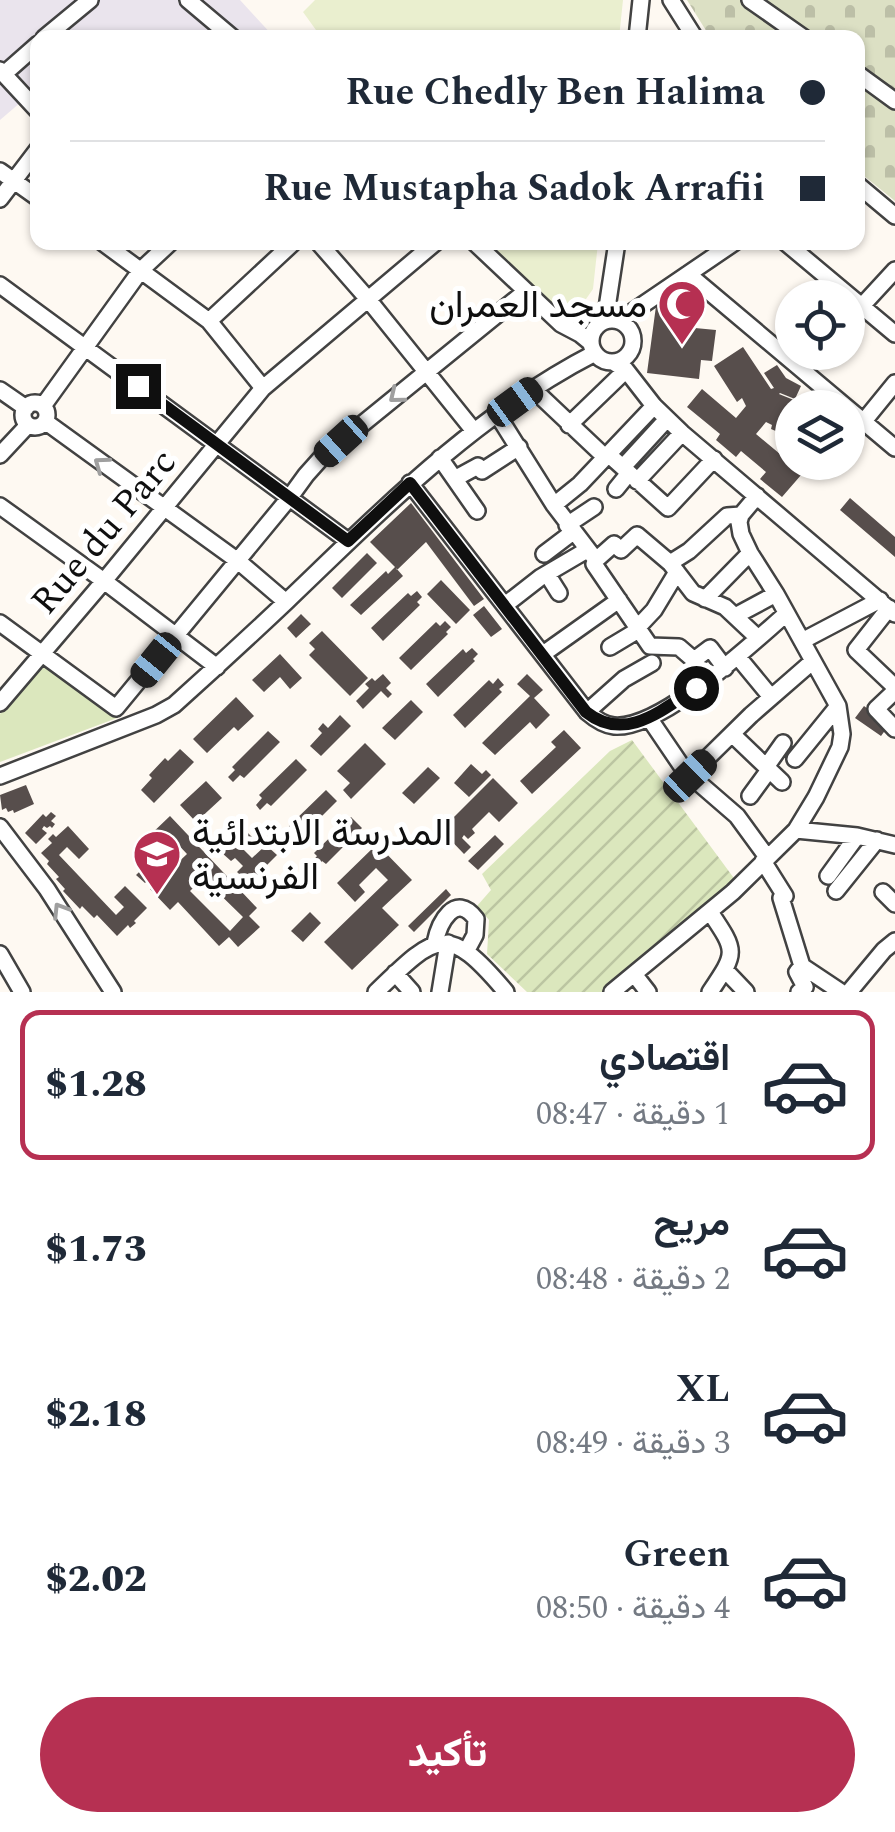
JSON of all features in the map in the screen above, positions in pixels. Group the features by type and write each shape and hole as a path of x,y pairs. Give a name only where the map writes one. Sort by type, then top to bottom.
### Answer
{"street":[{"path":"54,30 90,0"},
{"path":"188,0 224,30"},
{"path":"638,30 641,0"},
{"path":"671,0 690,30"},
{"path":"750,0 793,30"},
{"path":"30,50 2,72 30,102"},
{"path":"865,79 895,100"},
{"path":"0,199 7,176 30,156"},
{"path":"7,176 30,192"},
{"path":"865,191 895,216"},
{"path":"113,250 209,321 263,388"},
{"path":"0,455 86,348 141,270 162,250"},
{"path":"209,321 285,250"},
{"path":"325,250 474,431"},
{"name":"Rue du Parc","path":"0,703 263,388 426,250"},
{"path":"482,250 561,324 580,334 605,360 619,366 666,419 888,607"},
{"path":"612,321 616,250"},
{"path":"593,348 594,330 723,250"},
{"path":"795,250 831,280"},
{"path":"805,250 815,266"},
{"path":"865,302 895,270"},
{"path":"688,274 775,347"},
{"path":"0,284 348,541"},
{"path":"0,622 116,708 324,456 526,291"},
{"path":"865,309 895,334"},
{"path":"569,425 632,348 631,332 612,321"},
{"path":"0,776 156,716 174,705 410,483 474,431 593,348"},
{"path":"803,370 827,390"},
{"path":"865,420 895,383"},
{"path":"532,389 668,508 714,460"},
{"path":"0,390 32,413 37,428 46,422 238,562 286,602"},
{"path":"554,505 580,484 654,406"},
{"path":"498,414 554,505 592,555 594,564 650,646 679,646 694,660 710,648 772,697"},
{"path":"630,474 666,419"},
{"path":"865,422 895,448"},
{"path":"616,489 682,433"},
{"path":"456,478 478,466 482,472 518,447"},
{"path":"440,458 477,511"},
{"path":"410,483 586,712 604,724 615,726 649,718 731,663 786,614"},
{"path":"612,992 733,892 796,830 840,747 838,706 750,554 740,528 740,515 756,496"},
{"path":"0,506 217,667"},
{"path":"544,554 594,507"},
{"path":"610,647 639,628 654,610 673,568 689,551 727,516 740,515"},
{"path":"506,606 547,574 614,544 621,550 637,536 673,568 693,593 724,607 758,638"},
{"path":"705,599 750,554"},
{"path":"547,574 558,593"},
{"path":"735,616 776,594"},
{"path":"543,654 619,600"},
{"path":"802,641 888,607"},
{"path":"888,607 856,650 895,689 876,709 895,728"},
{"path":"690,776 813,661"},
{"path":"586,712 624,679 652,663"},
{"path":"795,759 838,706"},
{"path":"649,718 690,776 736,816 765,859 785,896 780,898 802,966 841,992"},
{"path":"732,734 782,782"},
{"path":"750,796 783,742"},
{"path":"0,826 47,888 112,992"},
{"path":"796,830 857,836 895,846"},
{"path":"857,836 832,884 878,840"},
{"path":"440,992 442,921 450,912 462,908 476,918 475,935 467,950"},
{"path":"710,912 731,947 730,961 710,992"},
{"path":"849,992 895,940"},
{"path":"376,992 428,946 441,943 467,950 497,988"},
{"path":"0,954 22,992"},
{"path":"800,992 805,987 797,972 802,966"},
{"path":"725,970 746,992"},
{"path":"395,974 412,992"},
{"path":"634,974 648,992"}],"shaded area":[{"path":"0,0 240,0 268,30 30,30 30,113 21,102 0,120"}],"green space":[{"path":"315,0 623,0 620,30 316,30 303,12"},
{"path":"687,0 895,0 895,201 865,177 865,30 706,30"},
{"path":"492,250 597,250 593,289 570,322"},
{"path":"41,664 117,718 0,762 0,714"},
{"path":"632,740 739,885 605,992 527,992 487,954 489,920 477,906 491,890 482,874 610,751"}],"building":[{"name":"مسجد العمران","path":"656,306 697,311 695,328 716,330 712,361 701,360 699,379 647,373"},
{"path":"743,347 771,389 774,388 764,373 775,366 775,370 801,386 799,390 775,390 775,431 766,422 756,434 775,450 775,480 797,480 782,497 760,479 766,472 741,451 736,457 716,440 720,434 687,407 702,389 736,418 746,406 742,398 737,402 714,366"},
{"path":"850,498 895,537 895,557 840,510"},
{"path":"411,503 484,599 474,606 426,542 397,570 403,576 361,615 350,605 395,567 370,542"},
{"path":"367,553 377,563 342,598 332,588"},
{"path":"441,580 470,610 456,624 427,594"},
{"path":"417,591 422,597 417,602 420,605 383,641 371,628 408,593 411,596"},
{"path":"484,606 502,629 491,637 473,615"},
{"path":"301,614 311,624 296,638 287,628"},
{"path":"445,621 451,627 448,634 411,670 399,658 436,622 440,626"},
{"path":"322,631 368,678 350,696 309,655 315,649 309,643"},
{"path":"472,648 478,654 475,661 438,697 426,684 463,649 466,653"},
{"path":"280,654 302,678 290,689 280,677 264,692 252,680"},
{"path":"383,674 391,683 386,688 392,694 388,698 381,691 363,709 356,701 369,688 365,684"},
{"path":"527,674 543,690 534,698 550,715 536,729 530,722 495,755 482,743 530,696 517,684"},
{"path":"498,678 504,685 499,689 502,692 465,728 453,715 489,680 493,684"},
{"path":"236,697 254,716 238,731 234,727 207,753 193,739"},
{"path":"411,700 423,712 395,740 382,728"},
{"path":"864,706 889,725 881,736 855,718"},
{"path":"340,715 351,726 321,756 310,746 322,733 318,729 323,723 328,728"},
{"path":"564,730 581,748 532,794 520,781 556,747 551,742"},
{"path":"268,731 280,742 244,778 240,775 233,782 228,777 235,770 232,767"},
{"path":"365,743 386,764 351,799 343,790 350,783 337,771"},
{"path":"180,749 194,762 154,803 141,790 165,758 168,761"},
{"path":"296,759 307,770 271,806 267,803 260,810 256,805 262,798 259,795"},
{"path":"471,764 482,774 486,770 491,775 469,797 454,783"},
{"path":"428,767 440,778 414,804 402,793"},
{"path":"493,778 518,803 499,822 489,812 472,829 475,833 468,839 464,835 462,838 471,847 464,854 441,830"},
{"path":"206,781 222,798 196,822 180,805"},
{"path":"26,785 34,804 14,813 2,810 0,795"},
{"path":"326,790 337,801 301,837 297,834 290,840 286,836 292,829 289,826"},
{"path":"51,812 56,816 51,821 55,824 52,828 44,826 42,829 47,833 36,844 25,833 43,814 46,817"},
{"path":"170,816 257,908 249,916 260,927 238,947 229,937 219,946 178,902 170,910 150,889 187,854 169,835 158,846 148,837","holes":["203,878 243,917 230,931 190,891"]},
{"path":"351,817 362,828 326,864 322,861 316,868 311,863 317,856 314,853"},
{"path":"68,826 89,849 79,859 67,847 59,855 116,915 124,907 114,897 125,886 147,908 136,923 117,936 97,915 94,918 82,906 80,909 63,891 56,879 59,877 41,853 52,843 48,839 53,834 56,837"},
{"path":"245,830 256,841 242,848 252,858 266,845 277,855 249,883 237,872 243,866 222,853"},
{"path":"495,835 504,844 478,870 468,861"},
{"path":"171,842 179,851 145,883 136,875"},
{"path":"377,844 412,880 382,908 399,925 352,970 324,942 388,880 376,868 359,885 365,892 355,902 337,883"},
{"path":"446,889 451,895 414,932 408,926"},
{"path":"310,912 321,923 303,942 291,931"}],"place":[{"name":"مسجد العمران","path":"682,346"},
{"name":"المدرسة الابتدائية الفرنسية","path":"157,896"}],"route":[{"path":"138,386 348,541 410,483 586,712 604,724 631,724 649,718 696,688"}]}
